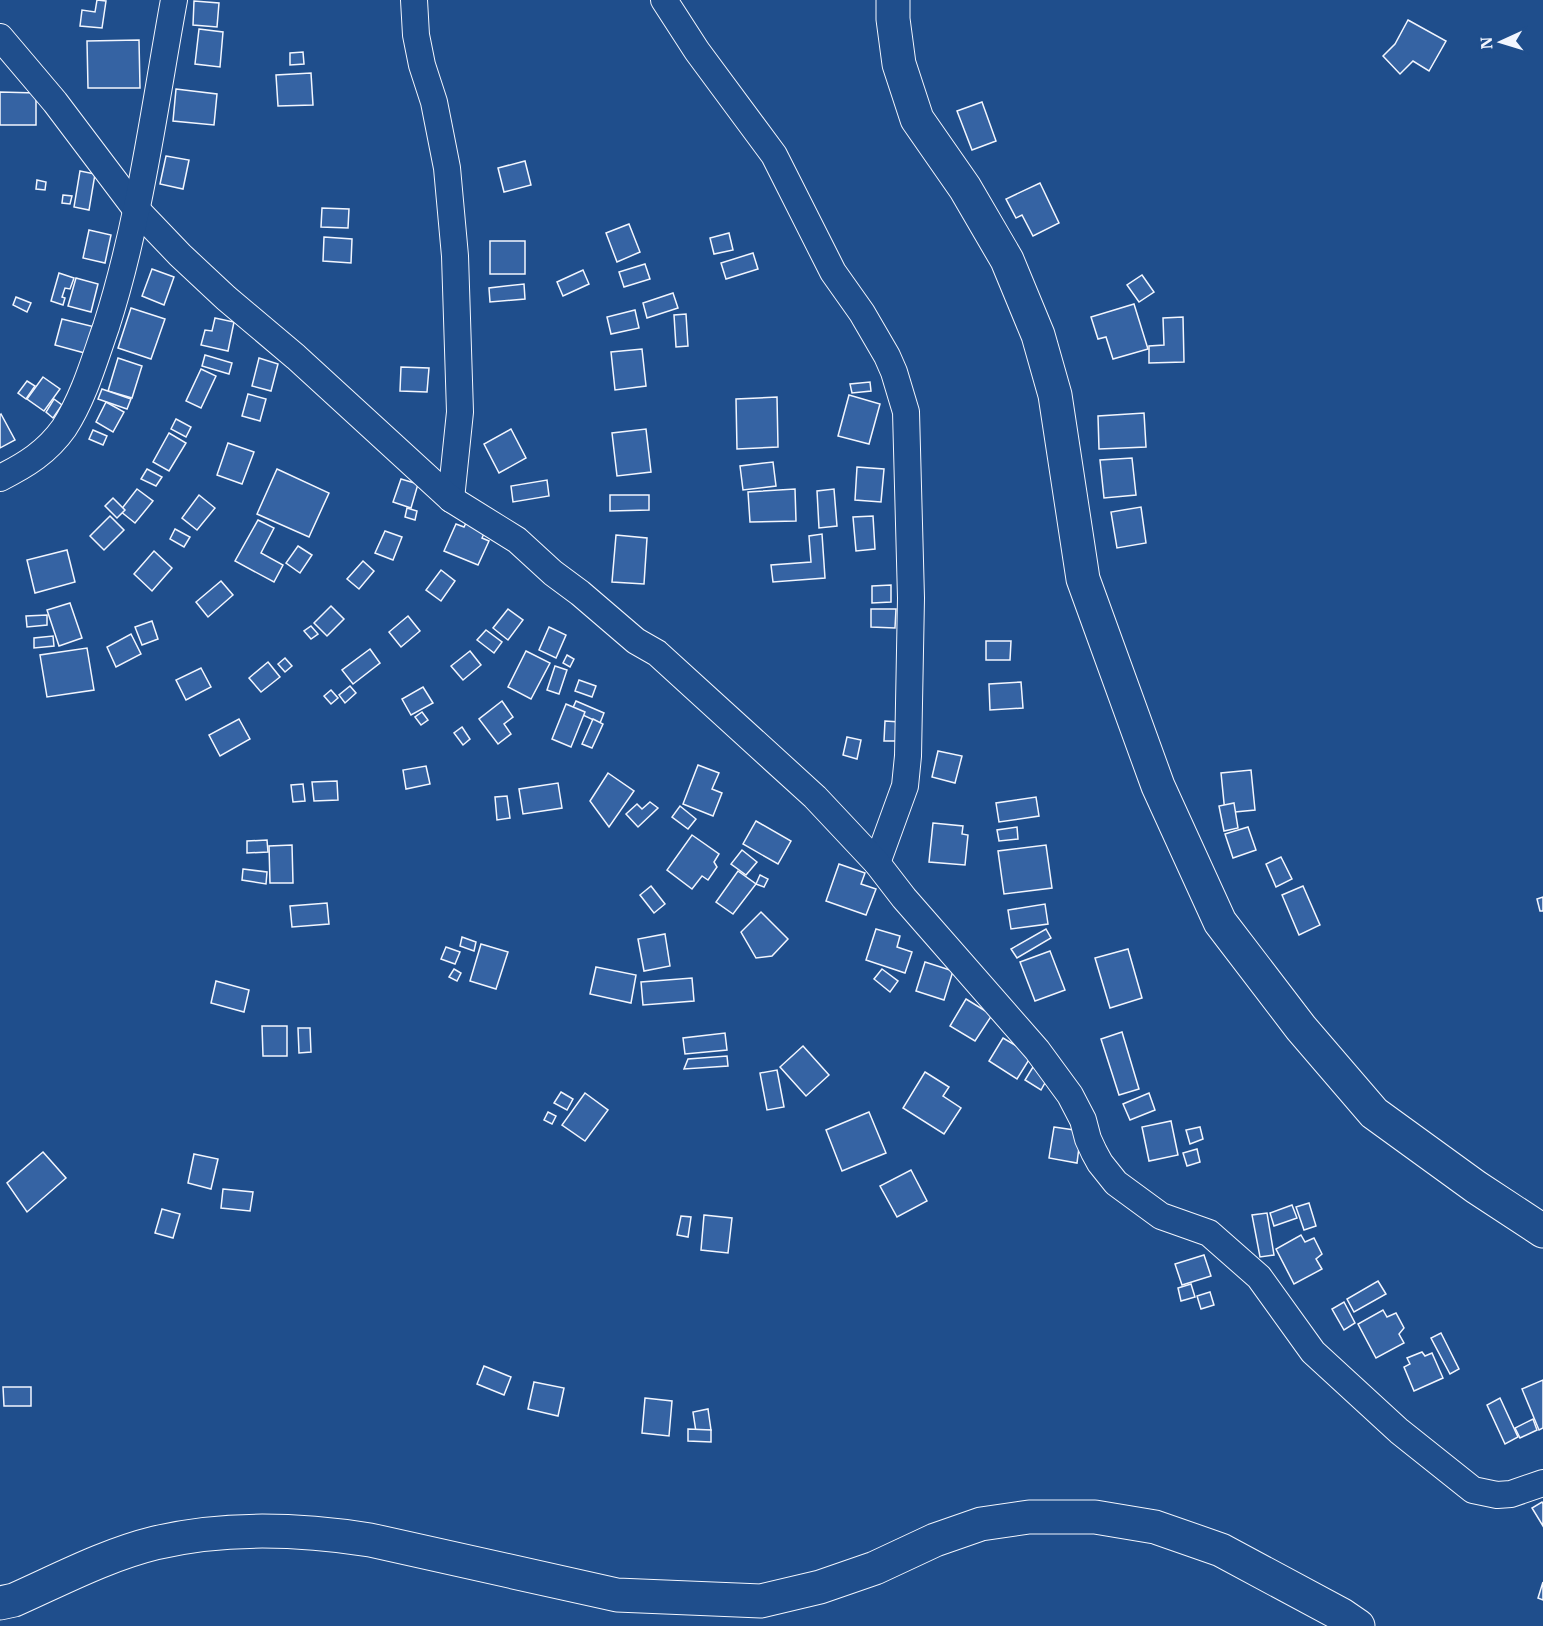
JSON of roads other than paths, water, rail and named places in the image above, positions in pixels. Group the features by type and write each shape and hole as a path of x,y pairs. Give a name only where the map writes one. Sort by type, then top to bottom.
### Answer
{"main road":[{"path":"893,0 899,64 917,118 965,188 1007,260 1038,335 1055,395 1083,579 1158,786 1220,922 1301,1028 1374,1113 1476,1187 1543,1231"},
{"path":"0,1603 14,1600 114,1557 153,1544 218,1533 253,1531 337,1535 370,1540 617,1596 761,1600 820,1587 875,1568 935,1540 981,1524 1029,1517 1095,1517 1155,1527 1221,1550 1342,1615 1358,1626"}],"street":[{"path":"0,478 38,457 64,427 94,366 112,306 135,208 174,0"},
{"path":"414,0 416,35 422,65 434,102 447,168 455,256 460,412 451,499"},
{"path":"664,0 697,51 774,154 833,272 862,313 887,356 906,412 911,598 908,756 905,786 877,863"},
{"path":"0,37 55,102 135,208 226,298 296,357 451,499 517,540 553,573 636,641 657,653 815,797 877,863 911,906 1037,1050 1070,1095 1083,1120 1094,1152 1116,1183 1161,1216 1209,1233 1259,1277 1313,1352 1399,1431 1473,1490 1497,1495 1511,1494 1543,1483"}]}
